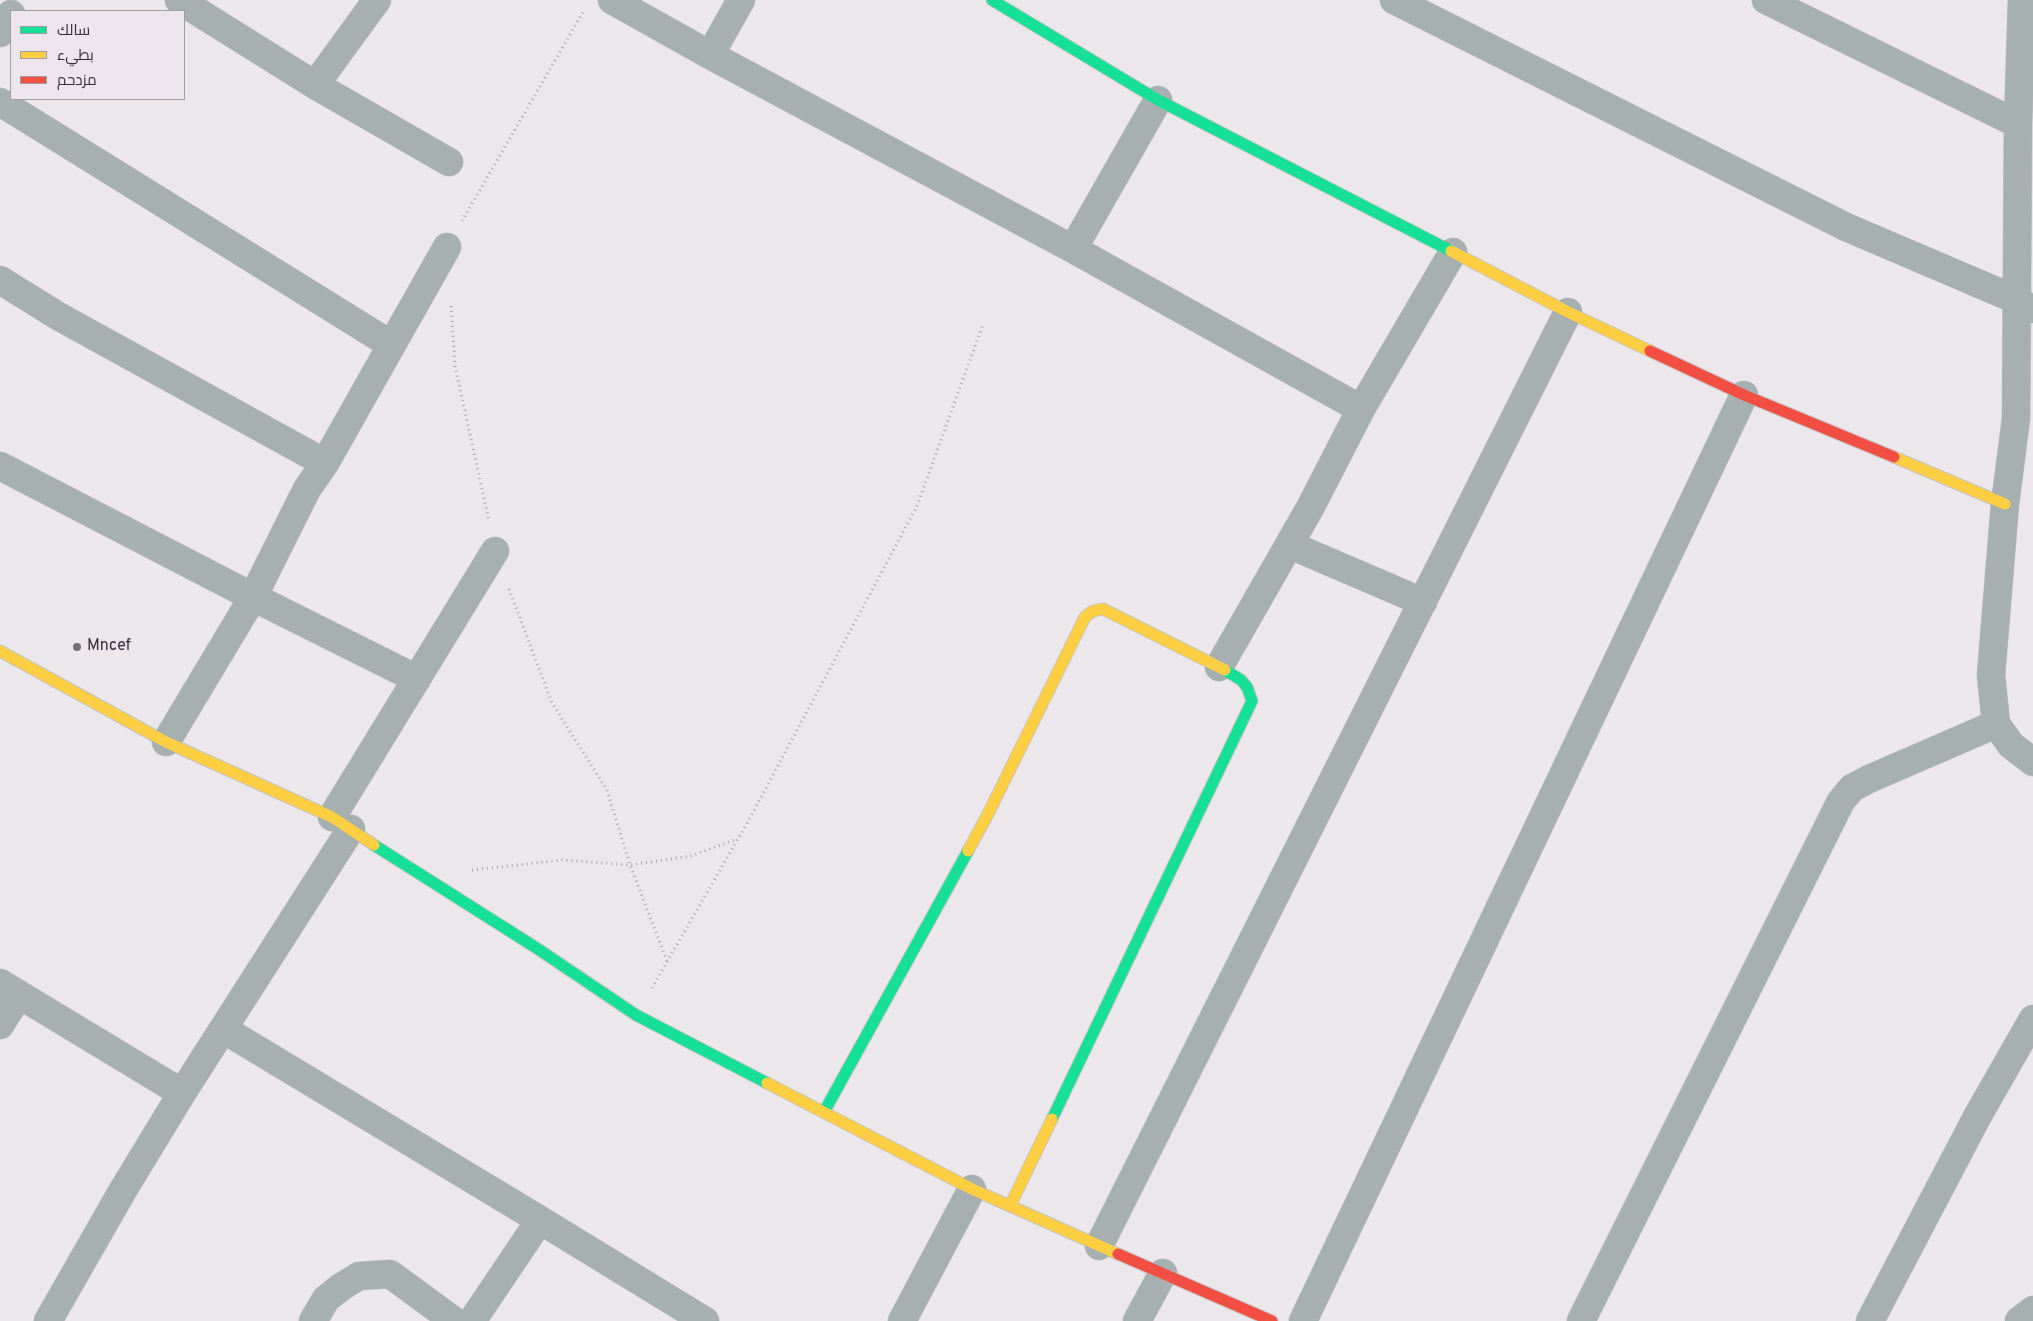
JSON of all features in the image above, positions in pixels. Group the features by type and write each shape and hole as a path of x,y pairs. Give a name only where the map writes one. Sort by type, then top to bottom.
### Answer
{"street":[{"path":"179,0 315,85 449,162"},
{"path":"315,85 377,0"},
{"path":"612,0 710,55 1073,250 1361,409"},
{"path":"710,55 741,0"},
{"path":"992,0 1158,100 1568,312 1744,395 2006,504"},
{"path":"1394,0 1846,227 2025,305"},
{"path":"1766,0 2023,109"},
{"path":"2022,0 2025,424 2006,504 1992,675 1996,724 2011,746 2033,762"},
{"path":"0,33 10,16"},
{"path":"1073,250 1158,100"},
{"path":"0,102 390,344"},
{"path":"166,742 253,596 307,489 325,462 390,344 447,247"},
{"path":"1220,667 1290,545 1361,409 1453,252"},
{"path":"0,280 58,316 325,462"},
{"path":"1099,1246 1568,312"},
{"path":"1303,1321 1744,395"},
{"path":"0,466 417,679"},
{"path":"1290,545 1423,602"},
{"path":"48,1321 123,1190 223,1029 342,823 417,679 495,551"},
{"path":"824,1112 988,814 1085,617 1093,610 1103,609 1220,667 1241,680 1247,687 1252,701 1010,1206"},
{"path":"0,651 166,742 342,823 419,875 538,949 636,1015 972,1190 1272,1321"},
{"path":"1581,1321 1841,801 1852,788 1996,724"},
{"path":"0,1025 10,989 182,1093"},
{"path":"1870,1321 1977,1118 2033,1019"},
{"path":"223,1029 705,1321"},
{"path":"902,1321 972,1190"},
{"path":"472,1321 540,1220"},
{"path":"1137,1321 1163,1273"},
{"path":"313,1321 326,1299 359,1276 390,1274 454,1321"},
{"path":"2019,1321 2033,1310"}],"path":[{"path":"447,247 585,8"},
{"path":"450,297 455,366 495,551 552,703 607,790 630,865 667,961"},
{"path":"636,1015 738,839 916,506 983,324"},
{"path":"467,871 562,860 630,865 691,856 738,839"}],"traffic: fast":[{"path":"992,0 1158,100 1451,251"},
{"path":"1052,1119 1252,701 1247,687 1241,680 1225,670"},
{"path":"374,845 538,949 636,1015 767,1083"},
{"path":"824,1112 968,851"}],"traffic: slow":[{"path":"1451,251 1568,312 1650,351"},
{"path":"1894,457 2005,504"},
{"path":"968,851 1085,617 1093,611 1103,609 1225,670"},
{"path":"0,651 166,742 332,817 374,845"},
{"path":"767,1083 972,1189 1118,1254"},
{"path":"1010,1206 1052,1119"}],"traffic: jam":[{"path":"1650,351 1744,395 1894,457"},
{"path":"1118,1254 1272,1321"}],"place":[{"name":"Mncef","path":"77,647"}]}
